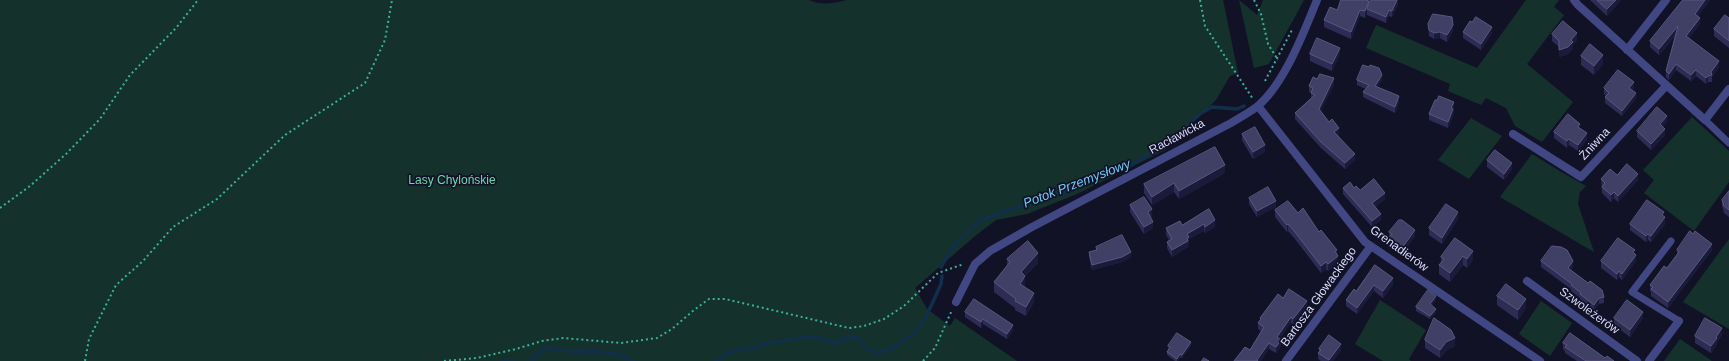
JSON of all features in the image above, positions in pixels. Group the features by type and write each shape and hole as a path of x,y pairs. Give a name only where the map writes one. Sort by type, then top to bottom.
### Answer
{"street":[{"name":"Racławicka","path":"956,302 975,264 990,251 1032,227 1231,123 1258,106 1276,85 1285,69 1317,0"},
{"path":"1574,0 1666,86 1705,120 1729,89"},
{"path":"1628,50 1666,0"},
{"name":"Żniwna","path":"1513,134 1581,177 1666,86"},
{"name":"Grenadierów","path":"1258,106 1361,238 1540,361"},
{"name":"Bartosza Głowackiego","path":"1286,361 1371,246"},
{"name":"Szwoleżerów","path":"1527,281 1636,361"},
{"path":"1649,361 1679,321"}],"lane":[{"path":"1705,120 1729,143"},
{"path":"1671,241 1632,292 1679,321"}],"path":[{"path":"0,208 30,186 66,154 100,119 130,75 176,28 198,0"},
{"path":"85,361 89,339 116,284 144,261 173,226 217,198 285,135 365,83 385,40 392,0"},
{"path":"1200,0 1205,26 1258,106"},
{"path":"1254,0 1261,14 1268,44 1285,69"},
{"path":"1265,82 1295,25"},
{"path":"444,361 477,358 542,341 563,338 621,343 657,338 672,330 694,310 709,299 725,299 849,328 864,326 884,319 904,306 938,273 960,264 975,264"},
{"path":"923,361 935,348 956,302"}],"green space":[{"name":"Lasy Chylońskie","path":"0,0 809,0 818,3 833,3 847,0 1223,0 1238,73 1230,76 1216,100 1165,150 1077,194 1027,214 996,220 975,236 915,288 927,309 950,326 955,318 1017,361 0,361"},
{"path":"1239,0 1257,15 1263,0 1304,0 1269,64 1254,68"},
{"path":"1526,0 1559,0 1554,7 1564,15 1527,64 1573,102 1542,142 1515,126 1506,108 1486,98 1481,105 1448,91 1450,84 1366,48 1376,25 1477,68"},
{"path":"1692,117 1729,151 1729,182 1694,231 1644,193 1654,180 1643,170"},
{"path":"1471,118 1502,136 1469,179 1438,160"},
{"path":"1532,154 1586,186 1580,192 1578,204 1594,252 1500,197"},
{"path":"1729,239 1729,329 1683,302"},
{"path":"1380,300 1426,330 1409,359 1411,361 1383,361 1355,344"},
{"path":"1541,301 1572,323 1550,356 1519,334"},
{"path":"1680,339 1712,361 1664,361"}],"building":[{"path":"1341,0 1369,1 1365,11 1360,10 1351,32 1324,20 1330,7 1337,10"},
{"path":"1371,0 1397,0 1392,11 1389,10 1386,17 1367,9"},
{"path":"1597,0 1616,0 1607,9"},
{"path":"1683,0 1705,0 1695,14 1700,18 1686,36 1719,61 1711,72 1712,75 1706,78 1696,70 1691,75 1676,64 1669,74 1666,71 1678,26 1659,49 1650,41"},
{"path":"1433,14 1452,17 1453,25 1447,35 1440,32 1434,33 1429,30 1428,24"},
{"path":"1725,15 1729,18 1729,41 1714,29"},
{"path":"1476,17 1492,27 1481,44 1463,32 1470,21 1472,22"},
{"path":"1563,21 1577,33 1571,40 1573,42 1568,47 1559,50 1559,41 1552,34"},
{"path":"1317,38 1340,48 1332,64 1310,54"},
{"path":"1590,44 1603,55 1594,66 1581,56"},
{"path":"1363,65 1369,67 1370,65 1379,68 1382,75 1375,86 1399,96 1395,107 1363,92 1369,85 1357,80"},
{"path":"1618,70 1634,82 1629,88 1636,93 1622,111 1605,97 1609,93 1604,88"},
{"path":"1320,74 1334,78 1319,109 1329,122 1332,119 1339,128 1334,132 1355,154 1345,163 1321,142 1295,113 1315,95 1311,93 1313,88 1309,86 1313,77 1317,79"},
{"path":"1439,96 1454,102 1448,122 1429,114 1435,100 1437,100"},
{"path":"1657,107 1667,116 1660,124 1665,129 1651,144 1637,131"},
{"path":"1568,114 1580,124 1578,127 1587,133 1578,145 1569,139 1567,141 1554,132"},
{"path":"1255,127 1265,145 1253,152 1242,134"},
{"path":"1215,147 1225,165 1179,191 1174,183 1152,197 1144,184"},
{"path":"1495,150 1512,163 1504,174 1487,160"},
{"path":"1627,164 1638,174 1618,196 1614,192 1611,195 1602,187 1605,183 1601,179 1610,169 1617,175"},
{"path":"1374,179 1385,193 1372,203 1381,214 1372,221 1343,188 1350,182 1354,188 1356,186 1360,190"},
{"path":"1268,187 1276,201 1257,211 1249,198"},
{"path":"1729,191 1729,210 1724,206 1722,200"},
{"path":"1144,197 1152,209 1148,212 1153,222 1144,227 1130,205"},
{"path":"1647,200 1664,212 1662,215 1665,217 1651,236 1648,234 1646,236 1630,224"},
{"path":"1288,201 1298,213 1303,208 1319,232 1321,230 1337,250 1335,251 1338,256 1328,264 1326,262 1321,266 1295,232 1288,224 1287,225 1275,210"},
{"path":"1446,204 1458,212 1442,238 1429,228"},
{"path":"1209,209 1215,220 1205,227 1204,224 1187,234 1189,237 1187,238 1188,241 1172,250 1167,242 1172,239 1166,228 1180,221 1182,225"},
{"path":"1399,220 1402,220 1415,230 1402,248 1389,238 1392,234 1389,232"},
{"path":"1690,231 1693,234 1695,231 1712,244 1668,302 1651,289 1653,287 1650,285 1664,266 1667,268 1679,252 1677,250"},
{"path":"1122,235 1131,252 1122,257 1092,265 1089,252 1097,250 1096,247"},
{"path":"1455,238 1473,251 1467,259 1463,256 1450,273 1439,265 1444,259 1441,257"},
{"path":"1618,238 1635,250 1633,252 1636,255 1622,274 1619,271 1617,274 1601,261"},
{"path":"1028,241 1038,253 1021,272 1025,276 1020,284 1034,293 1026,307 1015,301 1016,299 994,282 1010,262 1007,259"},
{"path":"1552,246 1561,247 1567,250 1573,261 1568,268 1588,283 1590,281 1602,290 1604,297 1599,298 1594,305 1580,294 1581,293 1571,285 1572,284 1541,261"},
{"path":"1375,265 1393,278 1383,291 1374,285 1357,308 1346,300 1354,289 1356,291"},
{"path":"1506,284 1526,299 1518,310 1497,296"},
{"path":"1289,289 1307,301 1293,319 1291,317 1277,337 1281,340 1276,347 1269,343 1257,360 1258,361 1234,361 1245,347 1250,350 1264,327 1258,323 1261,319 1260,318 1278,294 1283,298"},
{"path":"1428,290 1436,296 1430,304 1436,309 1430,316 1416,307"},
{"path":"974,299 1013,325 1007,334 983,319 981,322 965,312"},
{"path":"1627,300 1643,312 1630,330 1614,318"},
{"path":"1434,318 1451,330 1455,338 1446,342 1440,350 1425,340"},
{"path":"1705,318 1722,328 1711,346 1695,336"},
{"path":"1177,333 1191,342 1182,355 1180,354 1177,359 1167,352 1170,347 1168,346"},
{"path":"1570,333 1605,358 1607,356 1614,361 1586,361 1565,347 1567,345 1563,343"},
{"path":"1329,335 1341,344 1329,360 1318,353 1321,350 1319,349"},
{"path":"1204,358 1209,361 1202,361"}],"waterway":[{"name":"Potok Przemysłowy","path":"941,267 954,245 982,219 1065,192 1128,167 1170,141 1201,113 1212,107 1237,109 1244,106"},
{"name":"Potok Przemysłowy","path":"715,361 733,351 752,348 767,343 811,337 820,338 833,343 841,341 849,336 857,337 866,348 876,353 891,349 914,334 922,324 941,284 942,276"},
{"name":"Potok Przemysłowy","path":"531,361 539,352 547,348 568,351 603,352 624,356 633,361"},
{"name":"Potok Przemysłowy","path":"501,361 513,361"}]}
